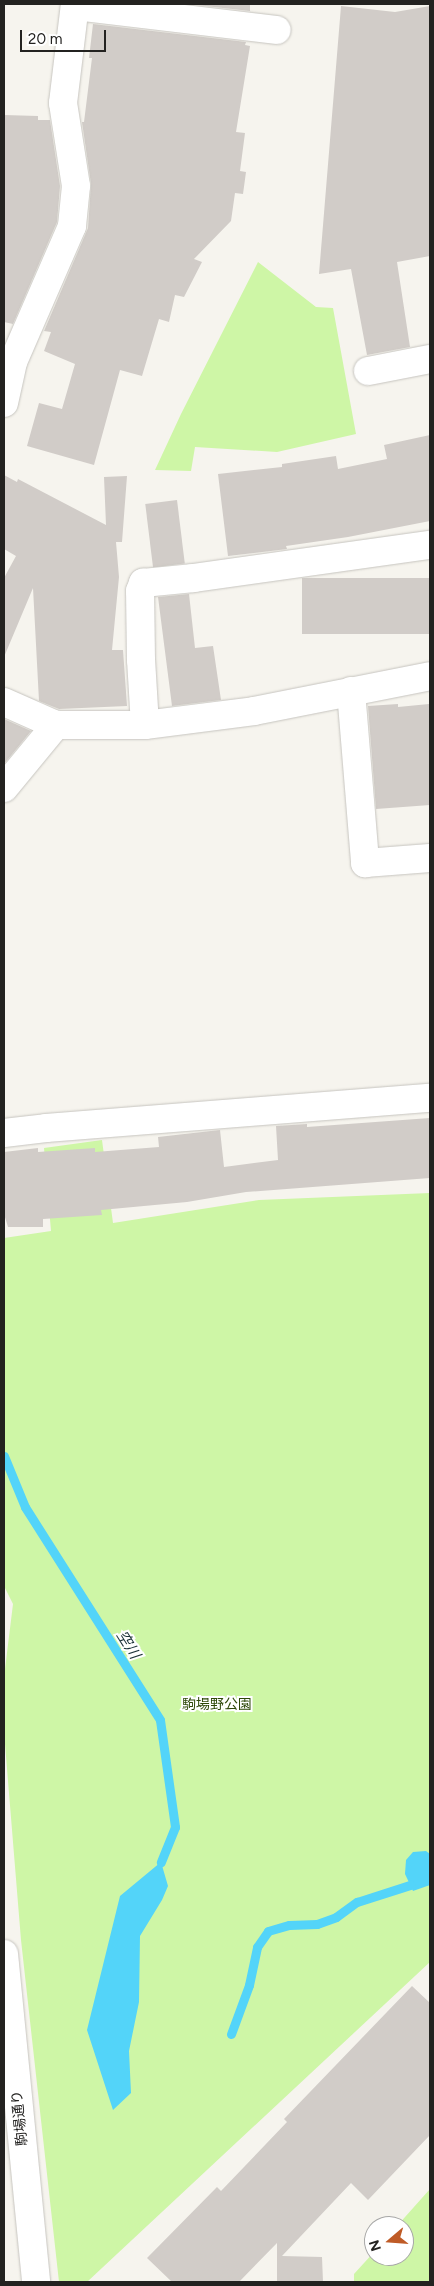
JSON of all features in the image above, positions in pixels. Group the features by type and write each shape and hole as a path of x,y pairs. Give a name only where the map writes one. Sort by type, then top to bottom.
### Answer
{"street":[{"path":"4,403 13,362 12,342 72,226 76,186 63,103 75,5 277,30"},
{"path":"368,371 430,359"},
{"path":"145,725 140,660 140,591 143,583 194,578 430,545"},
{"path":"4,702 56,725 145,725 254,711 430,676"},
{"path":"351,691 365,863 430,858"},
{"path":"4,788 56,725"},
{"path":"4,1133 46,1128 430,1098"},
{"name":"駒場通り","path":"4,1954 36,2282"}],"green space":[{"path":"258,262 316,307 333,308 356,434 277,452 195,447 191,471 155,470 181,414"},
{"name":"駒場野公園","path":"102,1140 113,1223 259,1200 430,1193 430,1962 87,2282 59,2282 21,1940 4,1732 4,1677 13,1604 4,1586 4,1238 51,1231 44,1148"},
{"path":"430,2189 430,2282 354,2282 354,2274 364,2263 364,2266 414,2266 414,2216 406,2216"}],"water":[{"path":"426,1851 430,1854 430,1885 413,1891 405,1874 406,1860 413,1852"},
{"path":"161,1862 168,1886 162,1900 140,1936 139,2002 129,2051 131,2093 113,2110 87,2030 120,1896"}],"building":[{"path":"188,4 250,4 250,11"},
{"path":"341,6 395,12 430,6 430,256 397,262 410,347 367,355 351,269 319,274"},
{"path":"93,24 246,42 245,45 250,46 236,132 245,133 240,171 246,172 243,194 235,193 231,221 194,259 202,262 184,297 175,295 169,322 159,319 142,376 120,370 94,465 27,446 39,403 62,409 75,364 44,351 51,332 44,331 88,228 91,184 82,122 84,122 92,58 89,58"},
{"path":"4,115 38,116 38,120 50,120 60,186 57,222 13,324 4,322"},
{"path":"430,435 430,521 348,537 286,546 287,549 228,556 218,474 282,467 282,464 336,456 338,469 387,459 384,445"},
{"path":"4,475 17,482 18,479 106,525 104,477 127,476 122,542 116,542 119,577 112,650 123,650 127,706 59,709 39,701 33,588 4,657 4,578 16,556 4,549"},
{"path":"177,500 185,564 153,567 145,504"},
{"path":"302,578 430,578 430,634 302,634"},
{"path":"189,594 195,648 213,646 221,700 172,706 158,597"},
{"path":"398,704 398,707 429,704 430,805 376,809 368,706"},
{"path":"4,719 31,731 4,764"},
{"path":"430,1118 430,1178 246,1192 187,1202 101,1210 102,1215 43,1219 43,1227 8,1227 4,1214 4,1152 38,1148 38,1152 95,1148 95,1152 159,1147 158,1137 220,1130 224,1167 278,1160 276,1126 307,1124 307,1127"},
{"path":"412,1986 430,2003 430,2135 368,2200 351,2183 282,2256 322,2257 323,2282 277,2282 277,2243 239,2282 172,2282 147,2258 217,2187 221,2191 287,2122 284,2119"}],"waterway":[{"name":"空川","path":"4,1456 25,1507 160,1720 175,1827 161,1862"},
{"path":"231,2034 249,1985 257,1947 268,1931 289,1925 317,1924 336,1917 357,1902 410,1885"}]}
